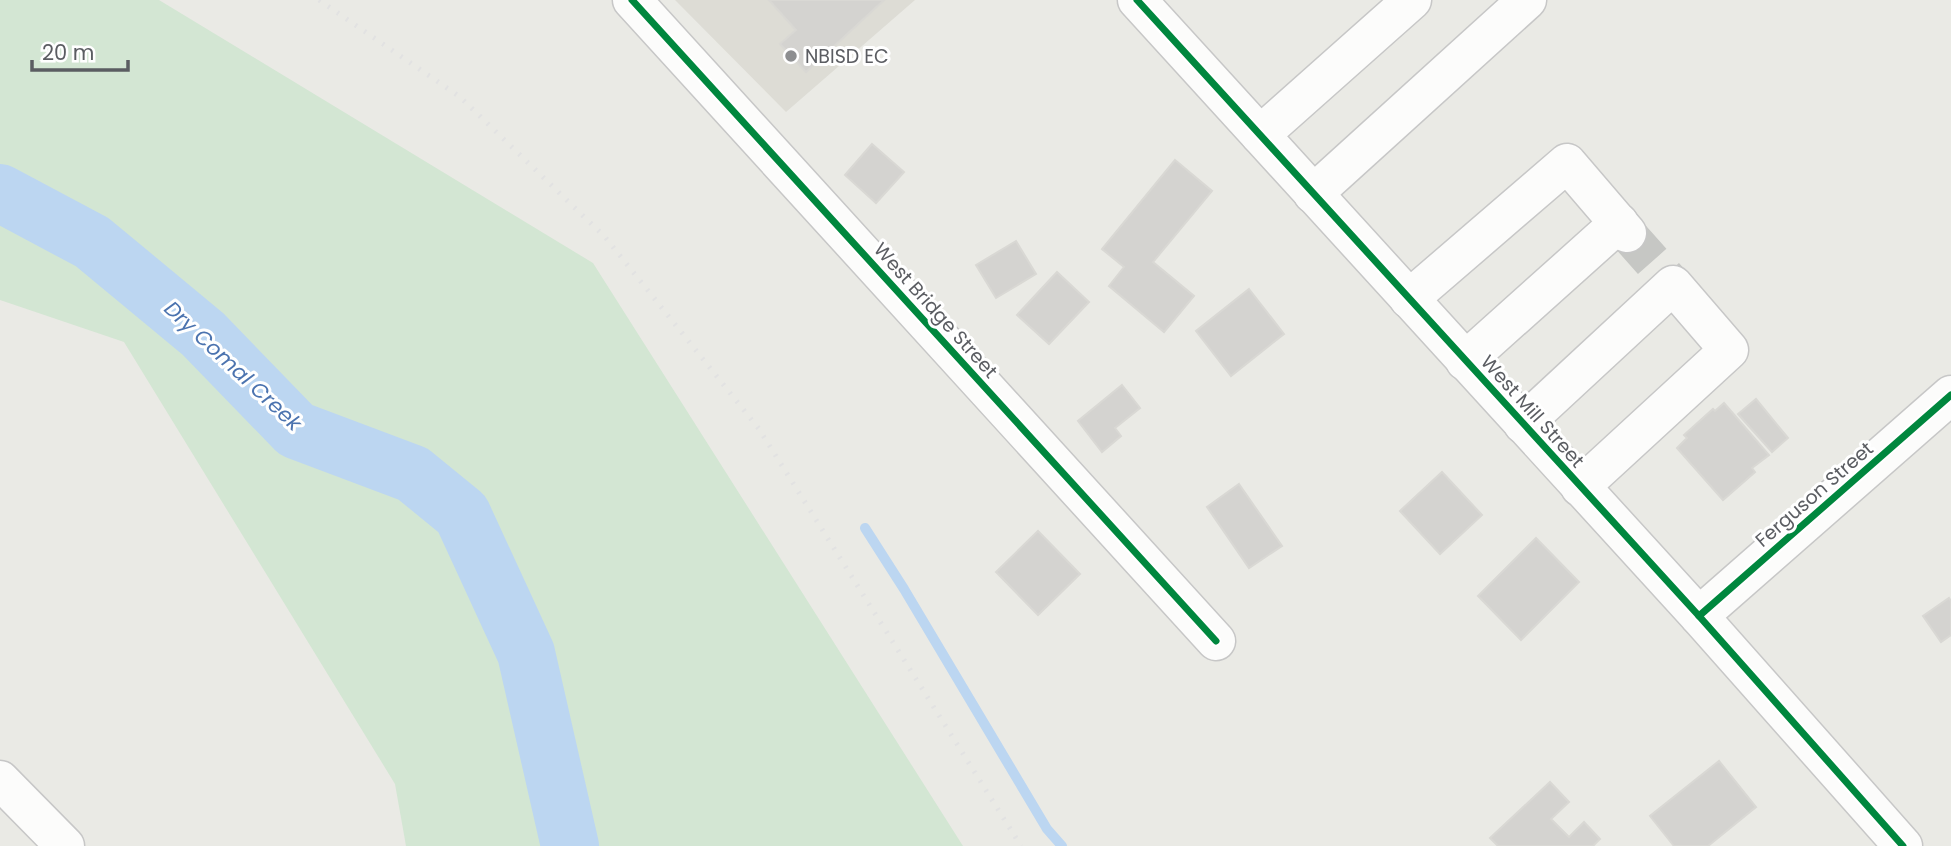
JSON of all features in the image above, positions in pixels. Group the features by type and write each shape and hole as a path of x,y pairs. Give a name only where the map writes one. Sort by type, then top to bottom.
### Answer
{"street":[{"name":"West Bridge Street","path":"632,0 1216,641"},
{"name":"West Mill Street","path":"1137,0 1699,617 1903,846"},
{"path":"1260,135 1412,0"},
{"path":"1313,194 1527,0"},
{"path":"1409,299 1567,163 1623,228 1465,360"},
{"path":"1523,424 1673,285 1729,350 1580,487"},
{"name":"Ferguson Street","path":"1699,617 1951,396"},
{"path":"0,780 65,846"}],"shaded area":[{"name":"NBISD EC","path":"675,0 915,0 786,112"}],"green space":[{"path":"0,0 159,0 593,263 963,846 406,846 395,784 124,342 0,300"}],"building":[{"path":"769,0 884,0 806,72 780,44 796,30"},
{"path":"872,144 904,172 876,203 845,175"},
{"path":"1175,160 1212,191 1153,262 1194,296 1164,332 1109,286 1124,267 1102,249"},
{"path":"1016,241 1036,274 996,298 976,265"},
{"path":"1057,272 1089,302 1049,344 1017,315"},
{"path":"1249,289 1284,334 1231,376 1196,331"},
{"path":"1122,385 1140,408 1115,428 1121,436 1102,452 1078,421"},
{"path":"1756,399 1788,438 1772,452 1738,414"},
{"path":"1724,403 1769,455 1752,468 1755,472 1723,500 1677,448 1687,438 1684,435 1713,409 1715,411"},
{"path":"1442,472 1482,515 1440,554 1400,511"},
{"path":"1239,484 1282,546 1249,568 1207,507"},
{"path":"1038,531 1080,574 1038,615 996,572"},
{"path":"1536,538 1579,582 1521,640 1478,596"},
{"path":"1949,598 1951,635 1941,642 1923,616"},
{"path":"1719,761 1756,807 1708,846 1674,846 1650,816"},
{"path":"1550,782 1569,802 1551,819 1569,837 1584,822 1600,839 1593,846 1498,846 1490,838"}],"waterway":[{"name":"Dry Comal Creek","path":"0,193 92,242 203,334 296,430 413,474 462,514 526,653 570,846"},
{"path":"865,528 1047,829 1062,846"}],"tunnel":[{"path":"1627,233 1673,285"}],"railway":[{"path":"319,0 460,97 605,237 759,429 1021,846"}],"cycle path":[{"path":"632,0 1216,641"},
{"path":"1137,0 1699,616 1903,846"},
{"path":"1699,616 1951,395"}],"place":[{"name":"NBISD EC","path":"791,56"}]}
